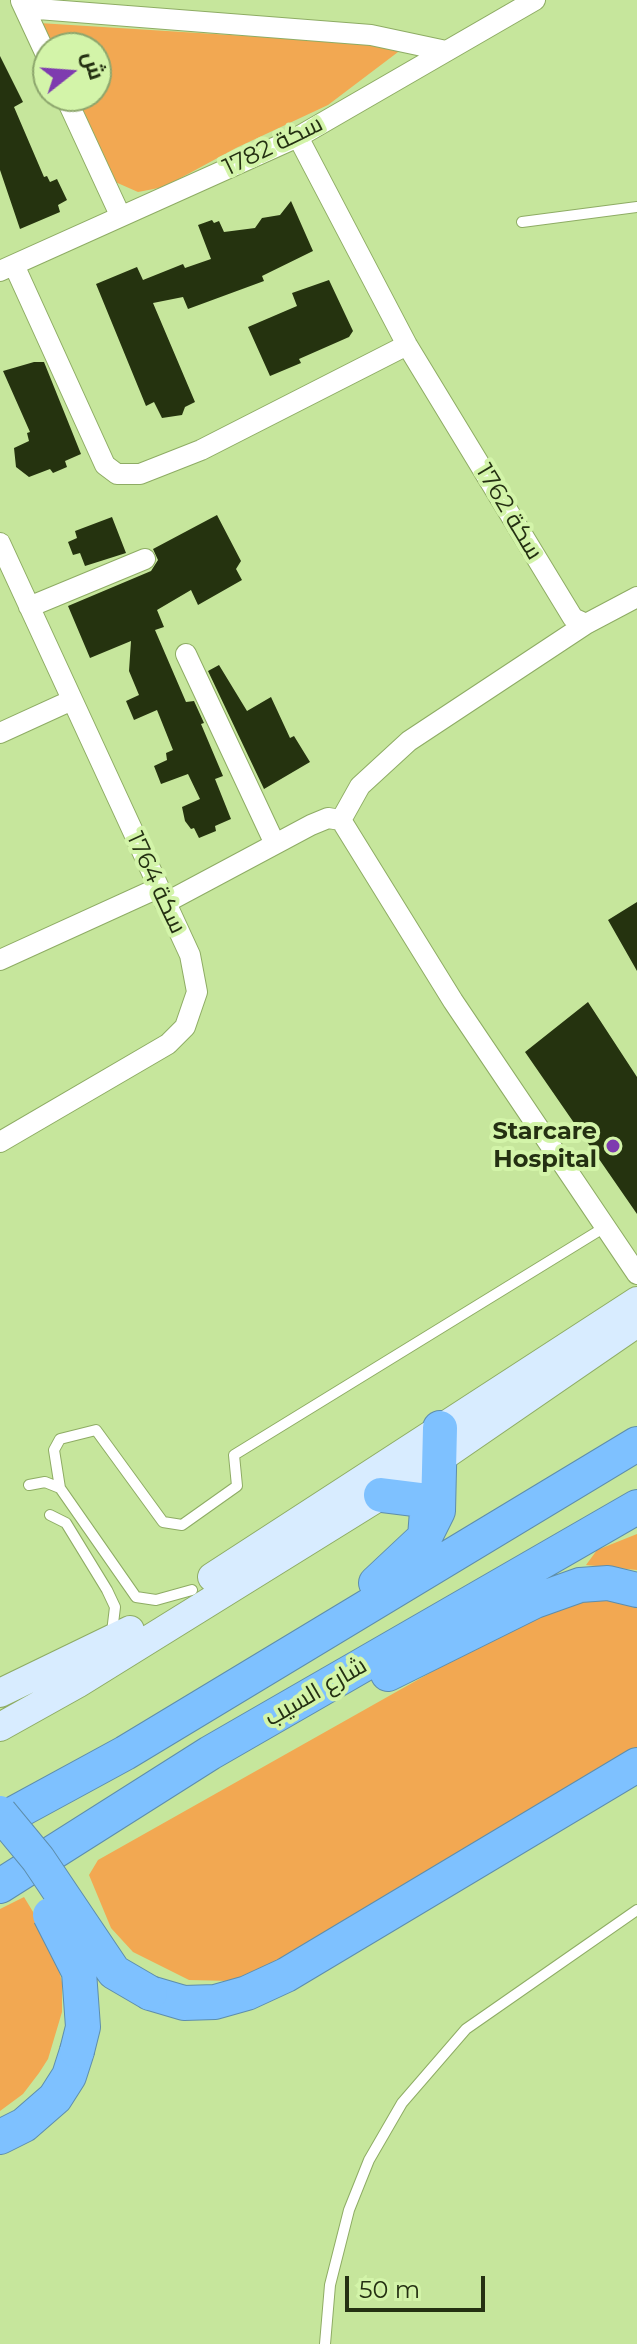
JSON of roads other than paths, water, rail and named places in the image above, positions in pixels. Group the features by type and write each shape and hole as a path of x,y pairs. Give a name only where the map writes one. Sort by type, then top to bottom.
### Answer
{"highway":[{"path":"325,1629 425,1537 438,1511 439,1444"},
{"name":"شارع السيب","path":"0,1821 125,1753 325,1629 637,1444"},
{"path":"381,1495 421,1500 427,1511 425,1537"},
{"name":"شارع السيب","path":"0,1886 210,1753 637,1507"},
{"path":"210,1753 241,1748 535,1601 580,1585 608,1583 637,1590"},
{"path":"0,1813 38,1859 114,1972 150,1993 184,2003 215,2002 247,1993 286,1975 637,1765"},
{"path":"0,1847 43,1904 79,1972 83,2027 69,2076 55,2098 24,2125 0,2137"}],"street":[{"name":"سكة 1782","path":"7,268 298,137 535,0"},
{"path":"36,32 23,4 371,35 446,51"},
{"path":"72,112 120,215"},
{"name":"سكة 1762","path":"298,137 407,345 573,618 586,624"},
{"path":"7,268 105,465 117,474 140,474 201,450 407,345"},
{"name":"سكة 1764","path":"0,543 196,972 197,992 185,1027 168,1044 0,1142"},
{"path":"29,607 145,559"},
{"path":"341,820 360,786 409,741 586,624 637,597"},
{"path":"186,654 275,844"},
{"path":"0,733 70,701"},
{"path":"0,960 162,896 320,821 341,820"},
{"path":"341,820 453,1001 637,1274"},
{"path":"0,1727 77,1684 381,1495 439,1444 637,1301"},
{"path":"0,1693 109,1643 637,1323"}],"lane":[{"path":"522,222 637,207"},
{"path":"192,1590 156,1600 136,1597 60,1488 54,1450 60,1439 96,1430 163,1522 182,1525 237,1486 234,1455 605,1227"},
{"path":"29,1485 45,1482 60,1488"},
{"path":"50,1515 66,1523 115,1607 109,1643"},
{"path":"325,2344 330,2285 349,2210 369,2160 402,2103 466,2029 637,1910"}],"place":[{"name":"Starcare Hospital","path":"613,1146"}]}
